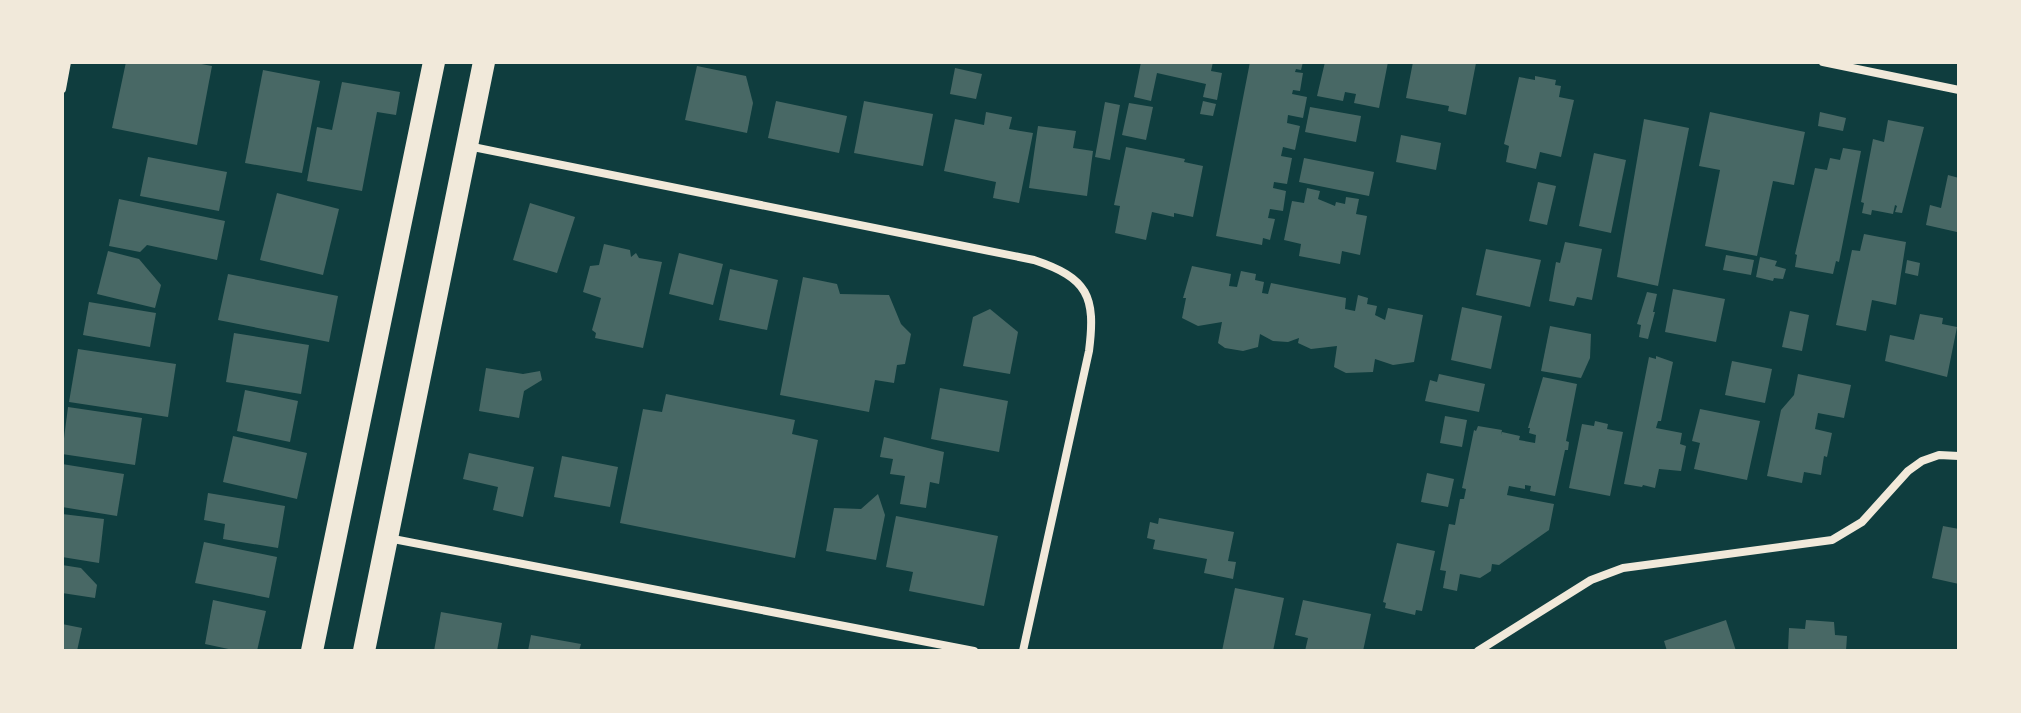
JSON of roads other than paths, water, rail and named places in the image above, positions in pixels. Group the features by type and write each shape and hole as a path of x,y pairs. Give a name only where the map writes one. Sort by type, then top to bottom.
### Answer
{"highway":[{"path":"312,651 434,62"},
{"path":"364,651 484,62"}],"street":[{"path":"62,89 67,62"},
{"path":"1823,62 1959,90"},
{"path":"467,146 1034,260 1059,268 1076,278 1085,290 1092,329 1089,351 1023,651"},
{"path":"1478,651 1591,580 1623,568 1832,540 1862,522 1908,471 1922,461 1939,455 1959,456"},
{"path":"387,538 974,651"}]}
